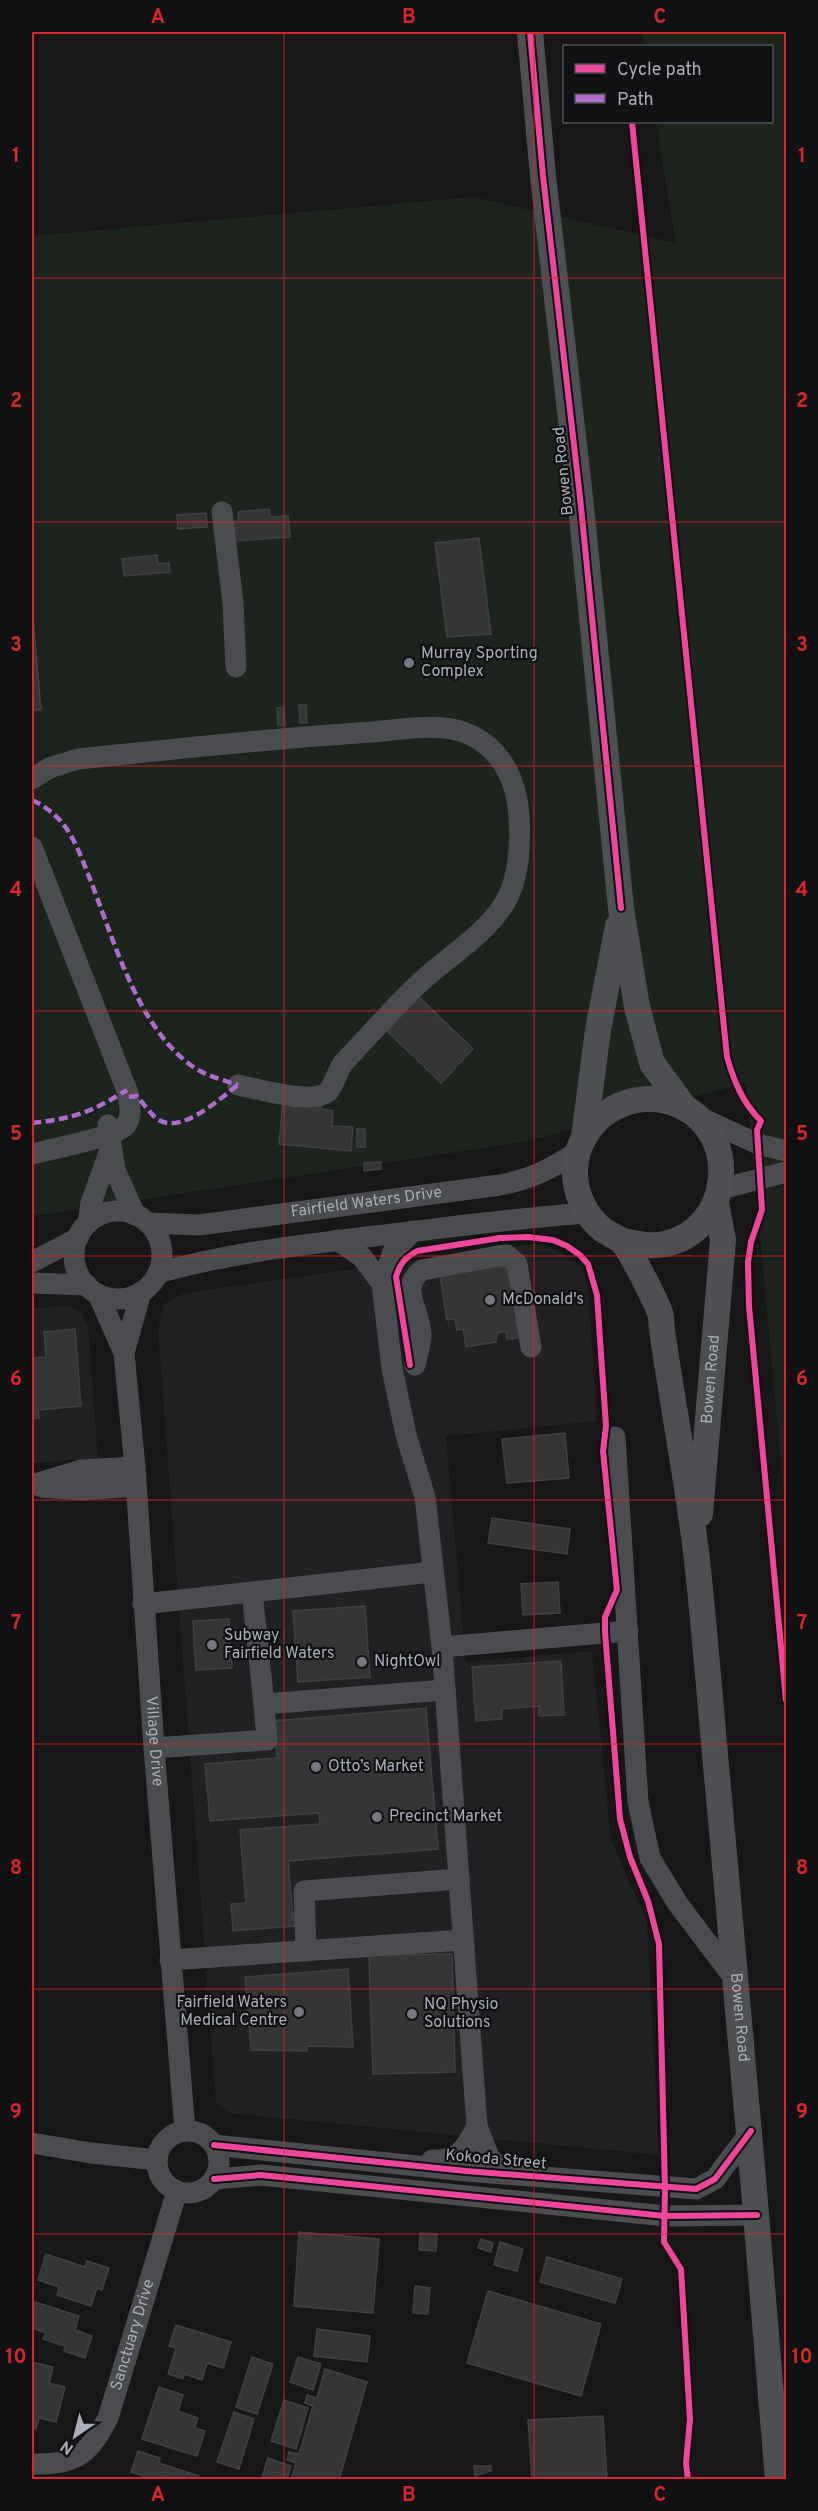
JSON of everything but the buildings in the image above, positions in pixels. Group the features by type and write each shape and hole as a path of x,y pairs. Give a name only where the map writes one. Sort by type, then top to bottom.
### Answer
{"main road":[{"name":"Bowen Road","path":"530,32 543,176 580,496 621,908 637,1007 652,1063 690,1112 710,1131 719,1149 723,1169 719,1196 723,1240 696,1557"},
{"name":"Bowen Road","path":"621,908 575,1172 578,1193 587,1212 603,1230 623,1241 644,1246 667,1244 687,1235 704,1221 719,1196"},
{"path":"581,1144 595,1121 610,1109 628,1101 656,1100 690,1112"},
{"name":"Bowen Road","path":"623,1241 660,1313 696,1557 751,2132 778,2480"}],"street":[{"path":"222,512 236,667"},
{"path":"32,778 49,768 78,759 331,735 441,728 464,732 475,737 494,751 501,760 514,789 520,828 516,875 512,889 498,913 423,980 343,1063 335,1076 332,1088 327,1093 307,1098 238,1085"},
{"path":"32,847 128,1093 130,1107 128,1120 121,1130 109,1137 32,1154"},
{"path":"690,1112 758,1144 786,1151"},
{"path":"32,1283 93,1290 112,1298 127,1298 141,1292 151,1284 158,1273 162,1260 161,1247 156,1234 142,1219 115,1170 109,1137"},
{"path":"93,1290 79,1275 75,1263 75,1250 83,1231 109,1137"},
{"name":"Fairfield Waters Drive","path":"142,1219 199,1225 500,1185 526,1180 551,1169 581,1144"},
{"path":"719,1196 786,1172"},
{"path":"32,1262 83,1231 98,1216 110,1212 142,1219"},
{"name":"Fairfield Waters Drive","path":"158,1273 198,1262 337,1240 514,1218 587,1212"},
{"path":"413,1231 393,1252 382,1284 397,1390 406,1435 424,1497 442,1647 477,2126 489,2157 504,2173"},
{"path":"337,1240 362,1257 382,1284"},
{"path":"415,1365 421,1336 410,1291 413,1277 422,1270 498,1256 507,1255 517,1264 531,1347"},
{"name":"Village Drive","path":"93,1290 124,1353"},
{"name":"Village Drive","path":"141,1292 124,1353 185,2132"},
{"path":"615,1437 638,1802 650,1858 678,1904 737,1982"},
{"path":"32,1486 81,1470 135,1477"},
{"path":"143,1604 432,1572"},
{"path":"154,1748 267,1740 252,1592"},
{"path":"442,1647 628,1631"},
{"path":"264,1704 445,1690"},
{"path":"306,1951 304,1891 459,1880"},
{"path":"170,1959 463,1940"},
{"path":"383,2163 401,2157 451,2159 462,2152 477,2126"},
{"path":"185,2132 201,2134 214,2145 219,2162 214,2179 207,2187 187,2194 177,2192 161,2179 157,2170 159,2149 165,2140 174,2134 185,2132"},
{"name":"Kokoda Street","path":"214,2145 383,2163 696,2189 715,2179 751,2132"},
{"path":"32,2143 91,2153 157,2160"},
{"path":"383,2163 436,2183 442,2189 443,2194"},
{"path":"214,2179 261,2175 665,2216 757,2215"},
{"name":"Sanctuary Drive","path":"32,2464 55,2464 78,2457 94,2443 108,2418 177,2192"}],"shaded area":[{"name":"Murray Sporting Complex","path":"642,32 786,32 786,1518 746,1083 524,1142 32,1216 32,236 474,197 676,243 656,123 773,123 773,45 644,45"},
{"path":"540,1243 581,1267 588,1288 597,1421 446,1436 466,1662 592,1651 611,1840 647,1922 659,2155 229,2113 216,2103 158,1330 164,1304 185,1293"},
{"path":"68,1306 81,1312 88,1327 98,1459 32,1463 32,1308"}],"marked path":[{"path":"32,800 53,814 74,840 128,978 156,1028 172,1049 192,1066 209,1075 238,1085"},
{"path":"129,1097 137,1096 156,1118 165,1123 176,1123 187,1120 210,1107 238,1085"},
{"path":"32,1123 82,1113 127,1090"}],"cycle path":[{"path":"530,32 543,176 580,497 621,908"},
{"path":"632,123 727,1057 740,1091 761,1121 757,1130 762,1210 751,1242 748,1262 749,1306 786,1700"},
{"path":"410,1365 396,1277 404,1261 417,1251 500,1238 528,1237 553,1240 567,1246 588,1264 597,1295 606,1426 603,1451 617,1590 605,1617 605,1632 620,1819 630,1857 648,1901 659,1944 665,2189 664,2242 681,2269 690,2419 686,2463 688,2480"},
{"path":"214,2145 466,2171 696,2189 715,2179 751,2131"},
{"path":"214,2179 261,2175 665,2216 757,2215"}],"place":[{"name":"Murray Sporting Complex","path":"409,663"},
{"name":"McDonald's","path":"490,1300"},
{"name":"Subway Fairfield Waters","path":"212,1645"},
{"name":"NightOwl","path":"362,1662"},
{"name":"Otto’s Market","path":"316,1767"},
{"name":"Precinct Market","path":"377,1817"},
{"name":"Fairfield Waters Medical Centre","path":"299,2012"},
{"name":"NQ Physio Solutions","path":"412,2014"}]}
